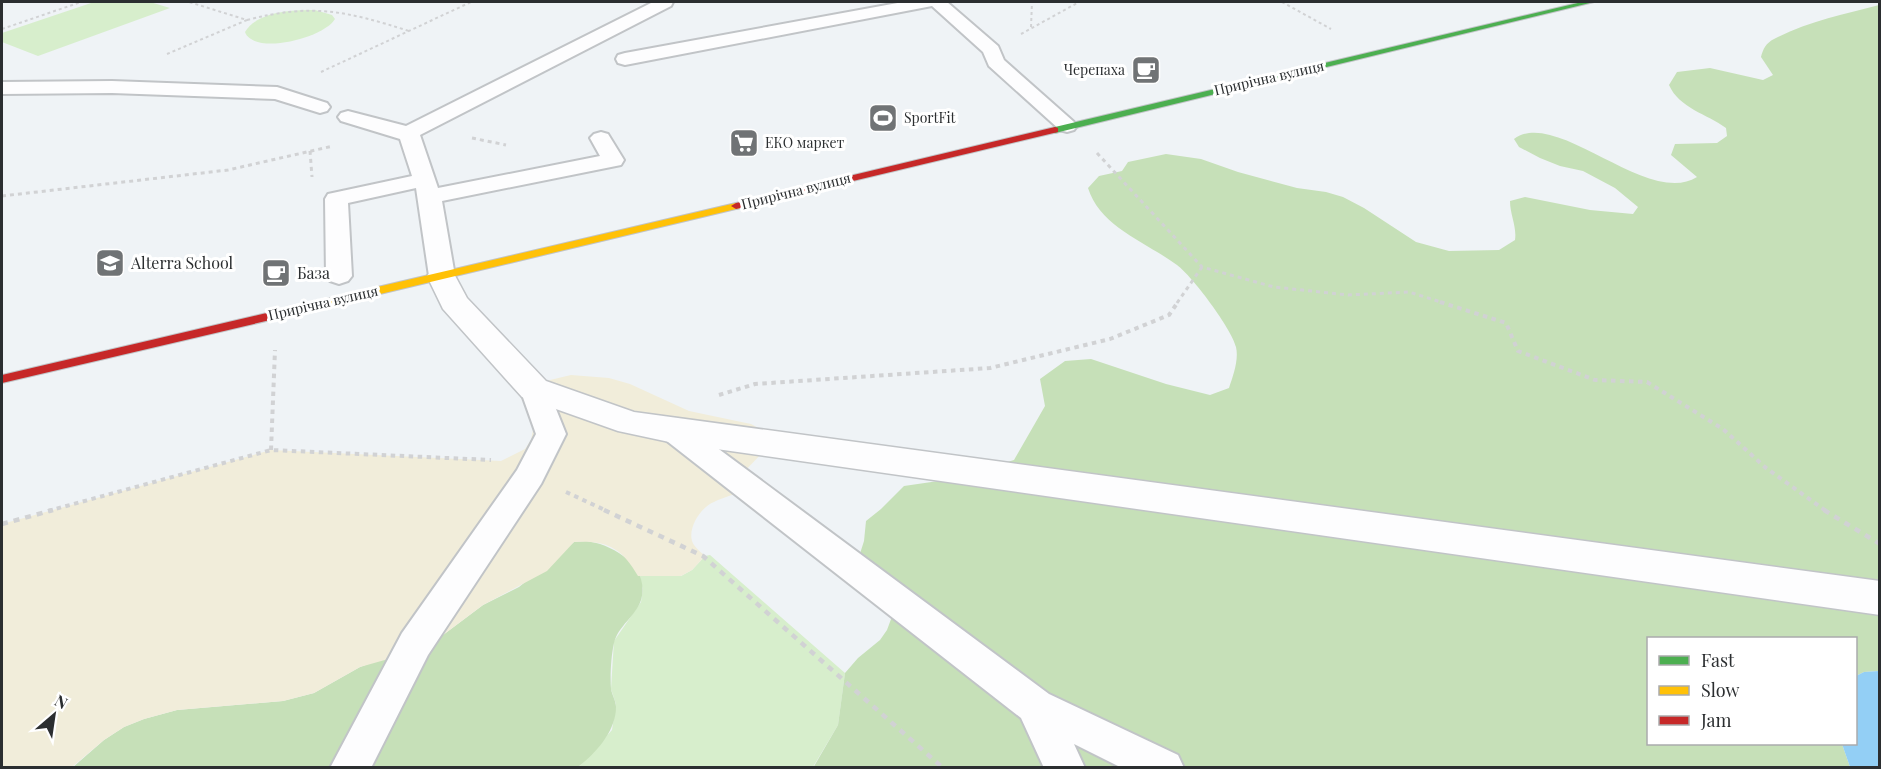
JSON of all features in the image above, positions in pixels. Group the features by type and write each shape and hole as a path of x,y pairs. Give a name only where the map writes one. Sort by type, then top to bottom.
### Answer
{"street":[{"name":"Прирічна вулиця","path":"2,379 1590,2"},
{"path":"442,276 454,302 534,390 630,423 674,431 1880,598"}],"lane":[{"path":"348,117 403,132 665,2"},
{"path":"625,59 928,2"},
{"path":"938,2 991,50 996,62 1067,126"},
{"path":"2,88 112,87 277,93 320,107"},
{"path":"403,132 427,189 442,276"},
{"path":"339,276 336,199 427,189 613,160 601,138"},
{"path":"350,768 415,644 530,476 551,435 534,390"},
{"path":"674,431 1035,706 1164,768"},
{"path":"1035,706 1065,768"}],"path":[{"path":"2,28 81,2"},
{"path":"189,2 247,20"},
{"path":"277,93 471,2"},
{"path":"1031,28 1032,2"},
{"path":"1017,36 1079,2"},
{"path":"1282,2 1340,34"},
{"path":"112,87 152,60 247,20 288,7"},
{"path":"332,7 409,31"},
{"path":"2,196 228,170 403,132"},
{"path":"1093,148 1202,267 1274,287 1348,295 1409,292 1506,322 1518,351 1595,380 1647,382 1724,429 1766,468 1834,517 1880,544"},
{"path":"710,398 755,384 990,368 1110,339 1169,315 1202,267"},
{"path":"271,450 275,346"},
{"path":"2,524 271,450 501,460 530,476 703,556 943,768"}],"green space":[{"path":"94,2 150,2 170,8 38,56 2,42 2,33"},
{"path":"1879,5 1879,671 1864,672 1857,676 1857,637 1647,637 1647,745 1842,745 1850,767 813,768 838,725 845,673 858,658 880,640 887,630 894,611 857,563 864,541 866,521 904,486 952,479 1014,460 1045,406 1040,379 1065,361 1091,359 1166,384 1210,395 1229,388 1237,352 1227,328 1211,303 1184,271 1125,232 1103,213 1094,202 1088,188 1099,176 1122,171 1128,162 1166,154 1201,159 1297,188 1343,197 1416,242 1449,251 1499,250 1515,240 1510,201 1525,197 1590,210 1633,214 1638,207 1615,188 1583,171 1560,166 1540,158 1519,147 1514,139 1532,133 1553,136 1654,180 1677,183 1697,177 1671,155 1675,144 1717,143 1727,136 1726,128 1679,99 1669,85 1677,72 1710,68 1763,80 1773,75 1761,57 1765,46 1786,33 1839,15"},
{"path":"315,10 332,15 335,19 328,26 304,38 289,42 261,43 251,39 245,32 251,25 267,16 287,11"},
{"path":"586,541 607,547 627,559 640,577 643,588 639,606 619,631 614,643 611,660 611,684 616,707 613,725 604,741 578,767 72,768 104,740 124,727 144,719 177,710 283,701 314,693 360,667 439,638 483,605 519,587 574,542"},
{"path":"710,555 845,673 838,725 813,767 578,768 612,730 616,704 611,689 614,641 641,602 643,589 638,576 681,576 692,570 705,556"}],"sand":[{"path":"571,375 609,378 630,384 689,411 751,424 762,430 764,451 742,474 741,491 709,505 694,524 692,541 705,556 692,570 681,576 638,576 619,552 605,544 574,542 547,571 483,605 439,638 413,652 360,667 314,693 283,701 177,710 124,727 104,740 72,767 2,768 2,524 271,450 501,461 525,449 531,440 533,430 528,407 534,389 550,380"}],"water":[{"path":"1879,671 1879,767 1850,767 1842,745 1857,745 1857,676 1864,672"}],"traffic: fast":[{"path":"1055,130 1590,2"}],"traffic: slow":[{"path":"292,311 736,206"}],"traffic: jam":[{"path":"736,206 1055,130"},
{"path":"2,379 292,311"}],"place":[{"name":"Черепаха","path":"1146,70"},
{"name":"SportFit","path":"883,118"},
{"name":"ЕКО маркет","path":"744,143"},
{"name":"Alterra School","path":"110,263"},
{"name":"База","path":"276,273"}]}
